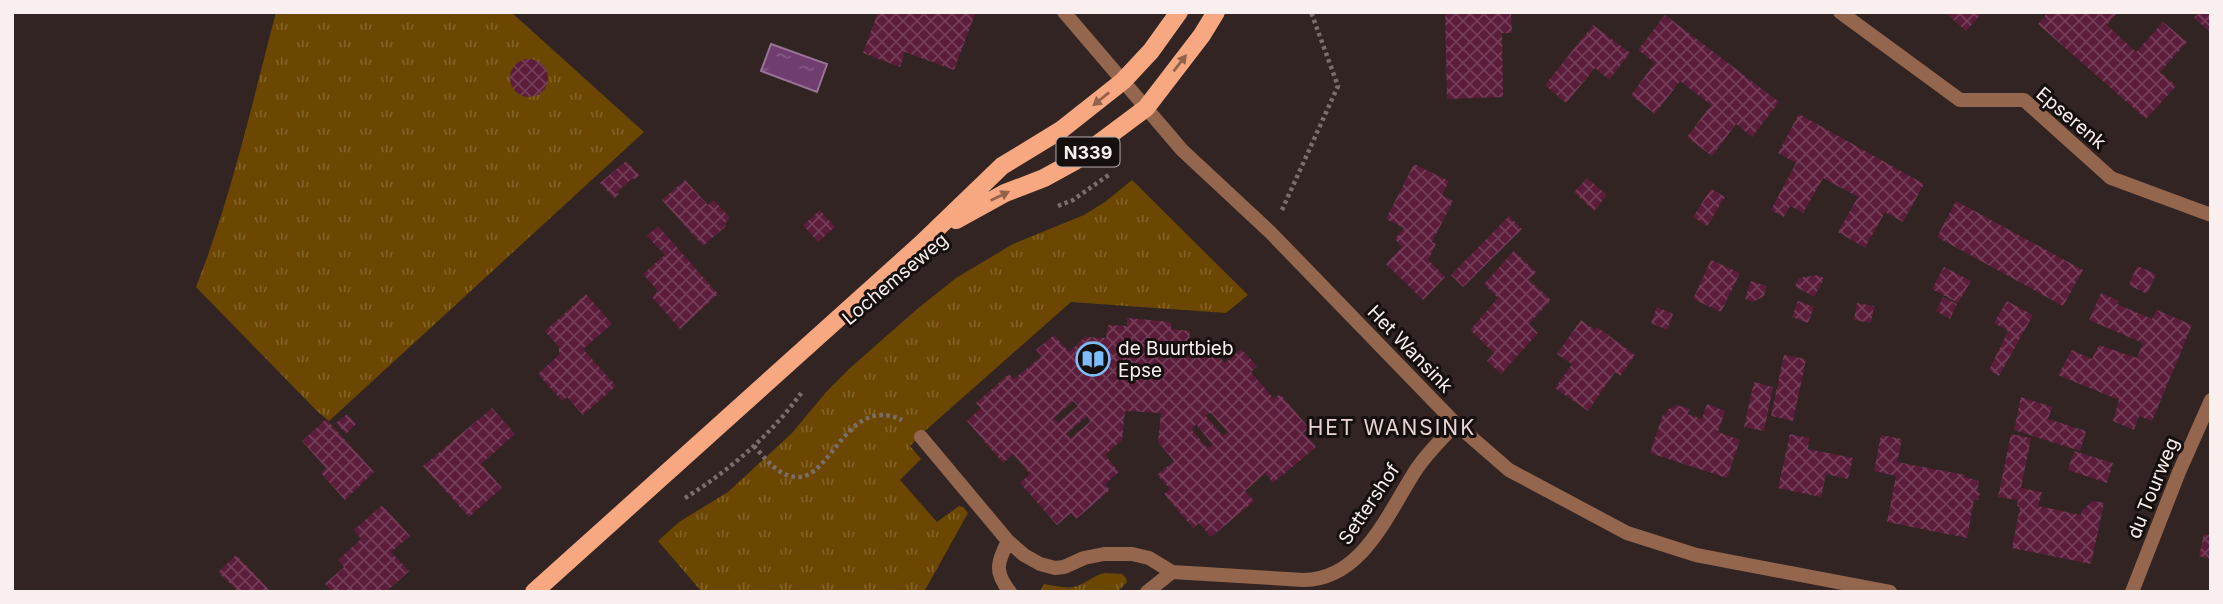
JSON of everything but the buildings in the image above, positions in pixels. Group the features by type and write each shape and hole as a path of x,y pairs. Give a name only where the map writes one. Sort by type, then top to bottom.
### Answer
{"main road":[{"name":"Lochemseweg","path":"534,592 921,244 1002,166 1061,130 1123,81 1151,51 1180,12"},
{"name":"Lochemseweg","path":"921,244 970,211 1074,161 1146,108 1202,35 1216,12"}],"street":[{"name":"Het Wansink","path":"1064,12 1182,150 1271,233 1456,424 1509,470 1628,533 1696,555 1890,592"},
{"name":"Epserenk","path":"1840,12 1961,100 2024,100 2111,178 2211,215"},
{"name":"du Tourweg","path":"2132,592 2179,472 2211,400"},
{"name":"Settershof","path":"921,437 1008,541 1040,564 1055,568 1104,554 1132,554 1149,558 1172,572 1317,580 1331,576 1353,561 1392,512 1425,457 1456,424"},
{"path":"1008,541 1000,557 998,569 1002,582 1010,592"},
{"path":"1147,592 1172,572"}],"path":[{"path":"1271,233 1338,86 1311,12"},
{"path":"1051,209 1096,186 1116,169"},
{"path":"678,502 713,481 754,446 807,386"},
{"path":"754,446 773,467 799,478 814,470 846,433 860,422 871,418 894,417 907,422 921,437"}],"green space":[{"path":"276,12 511,12 644,132 329,421 196,287 230,185"},
{"path":"1132,180 1248,295 1226,313 1071,302 926,430 910,446 921,459 900,480 937,522 959,506 968,513 924,592 702,592 658,541 679,522 728,492 792,433 849,369 956,278 1013,244 1084,215"},
{"path":"1105,573 1122,574 1127,582 1117,592 1041,590 1044,584 1066,588 1077,586"}],"water":[{"path":"771,44 827,64 817,92 761,71"}],"place":[{"name":"de Buurtbieb Epse","path":"1093,359"}],"district":[{"name":"HET WANSINK","path":"1392,427"}]}
